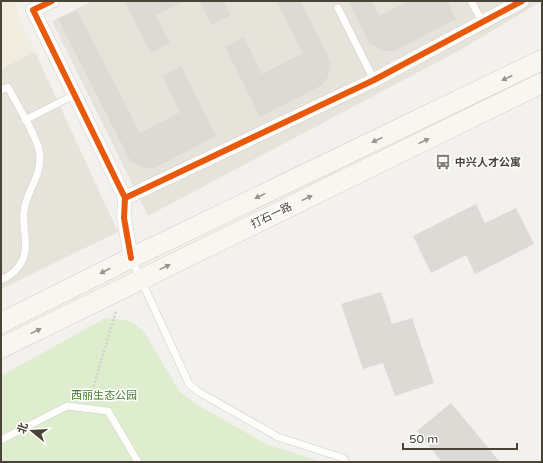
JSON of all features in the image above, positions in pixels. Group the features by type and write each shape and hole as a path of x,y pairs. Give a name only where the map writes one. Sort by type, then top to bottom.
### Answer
{"main road":[{"name":"打石一路","path":"1,323 131,258 542,60"},
{"name":"打石一路","path":"1,348 140,278 542,83"}],"street":[{"path":"52,1 32,6 125,198 124,218 131,258"},
{"path":"125,198 374,80 522,1"}],"lane":[{"path":"471,1 483,23"},
{"path":"338,8 374,80"},
{"path":"1,90 8,87 25,120 39,149 40,168 24,210 26,250 22,261 15,270 1,280"},
{"path":"25,120 74,95"},
{"path":"131,258 189,384 200,392 278,437 343,458 346,462"},
{"path":"1,440 67,406 87,407 108,411 138,462"}],"path":[{"path":"87,407 122,288"}],"shaded area":[{"path":"1,1 15,1 19,17 35,52 1,69"},
{"path":"93,1 542,1 460,50 148,216 52,21"},
{"path":"35,52 118,232 1,289 1,69"}],"green space":[{"name":"西丽生态公园","path":"114,318 132,322 144,332 179,391 196,404 266,444 321,462 1,462 1,376 104,319"}],"building":[{"path":"124,1 184,1 156,15 170,43 151,53"},
{"path":"199,1 223,1 231,15 212,25"},
{"path":"276,1 300,1 331,63 328,77 322,85 260,117 225,47 244,37 262,74 303,53"},
{"path":"348,1 372,1 379,16 408,1 447,1 456,19 394,51 384,51 370,45"},
{"path":"77,10 140,133 180,112 162,76 181,66 216,136 154,168 144,168 131,162 58,19"},
{"path":"476,204 485,223 516,208 534,244 475,274 466,255 431,273 413,236"},
{"path":"381,292 392,324 412,318 434,383 395,396 383,363 363,369 341,304"},
{"path":"451,403 500,462 442,462 417,431"}],"cycle path":[{"path":"52,1 33,10 125,198 124,218 131,258"},
{"path":"125,198 374,80 522,1"}],"place":[{"name":"中兴人才公寓","path":"443,162"}]}
